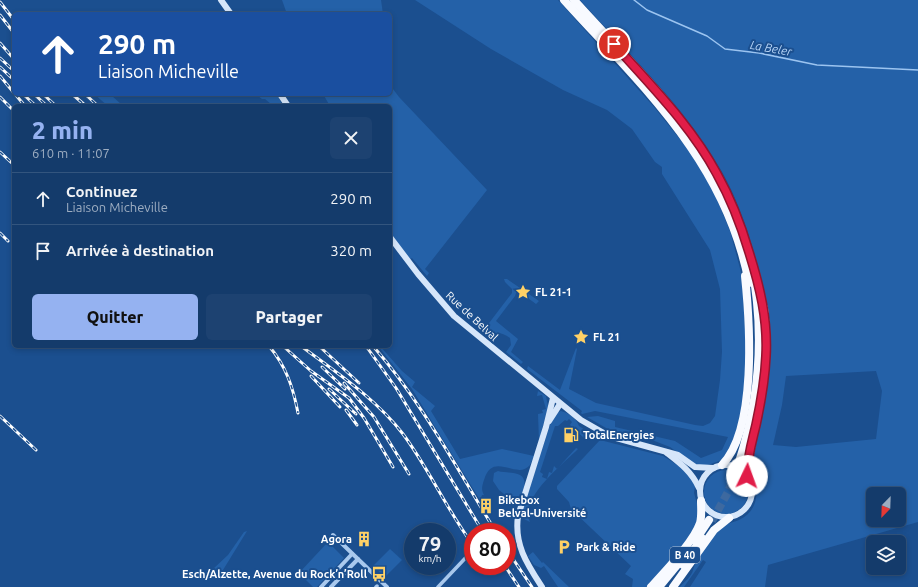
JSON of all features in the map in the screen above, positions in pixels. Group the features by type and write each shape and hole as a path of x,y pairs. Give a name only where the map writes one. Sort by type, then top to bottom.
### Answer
{"highway":[{"path":"564,0 658,104 695,152 724,203 746,254 758,275 763,298 766,343 763,388 748,455 747,476"},
{"path":"574,0 663,99 702,150 717,173 736,213 760,318 760,355 753,413 738,461"},
{"path":"722,465 733,452 738,436 748,380 746,254"},
{"name":"B 40","path":"651,587 677,557 700,523 701,501"},
{"name":"B 40","path":"673,587 714,530 729,518"},
{"name":"B 40","path":"659,587 683,558 710,521 686,560 664,587"}],"main road":[{"path":"221,0 230,12"},
{"name":"Rue de Belval","path":"392,240 418,274 454,316 560,404 599,432 662,450"},
{"path":"542,587 523,558 519,548 517,526 518,516 546,427 553,398"},
{"path":"546,427 560,404"},
{"path":"555,413 562,410 571,412"},
{"path":"662,450 678,455 695,467 712,468 722,465 736,467 747,476 752,488 750,502 742,513 729,518 715,516 704,507 695,478 682,464 662,450"},
{"path":"699,488 704,477 712,468"}],"street":[{"path":"333,536 387,587"},
{"path":"321,587 352,554"},
{"path":"332,587 358,559"},
{"path":"437,587 464,559"}],"shaded area":[{"path":"282,0 381,0 383,12 286,12"},
{"path":"415,0 558,0 654,107 691,153 713,190 730,231 742,276 747,362 740,423 725,459 705,466 694,464 670,447 652,440 629,437 613,432 587,417 598,416 615,421 615,427 675,441 701,458 722,450 728,437 595,411 582,414 582,411 527,369 528,366 560,390 576,348 569,389 596,403 695,425 703,426 710,423 715,416 722,352 720,289 710,250 662,174 662,167 655,162 632,129 607,110 563,90 491,49"},
{"path":"580,0 918,0 918,522 906,525 906,487 866,487 866,527 901,527 873,535 866,535 866,537 768,565 765,587 690,587 706,562 703,560 684,587 680,587 688,579 705,545 715,531 723,525 746,516 751,511 756,499 756,486 751,473 767,320 761,282 751,243 738,206 721,170 690,124 673,102","holes":["876,371 882,391 876,439 796,447 773,445 782,405 786,376"]},
{"path":"392,85 399,97 487,190 425,269 429,273 427,276 412,258 410,259 392,236 392,104 329,104 324,96 392,96"},
{"path":"96,96 112,96 121,104 106,104"},
{"path":"258,96 278,96 282,104 271,104 265,99"},
{"path":"504,279 507,279 539,301 536,304 517,290 515,296 496,321 518,339 511,352 523,362 521,364 506,352 511,345 510,338 502,334 496,333 487,335 483,333 512,293 512,289"},
{"path":"380,348 382,348 402,371 415,382 412,387 435,406 431,411 460,459 502,449 534,456 530,465 525,469 519,470 499,466 493,467 488,471 484,480 482,491 484,495 482,495 480,500 412,389"},
{"path":"538,391 546,396 548,407 539,441 538,414 543,413 542,410 546,409 542,395 537,396"},
{"path":"561,411 567,413 572,416 579,426 588,432 589,436 585,439 570,425 572,422 569,419 567,421 565,420 558,426 555,426 540,472 543,474 542,477 547,479 536,493 531,503 528,513 530,522 520,517 550,425 556,413"},
{"path":"600,440 663,456 682,468 693,481 695,486 694,493 698,507 698,521 682,547 646,587 632,587 633,579 625,574 631,566 571,509 569,502 557,489 557,486"},
{"path":"576,448 578,449 562,464 558,468"},
{"path":"554,466 557,469 547,479 549,472 552,473"},
{"path":"726,470 738,474 744,480 748,492 744,504 738,510 726,514 714,510 708,504 704,492 708,480 714,474"},
{"path":"498,471 515,473 523,478 524,485 522,494 514,502 499,490 493,481 494,473"},
{"path":"247,531 223,570 216,572 213,571 213,569 228,555 244,532"},
{"path":"328,542 344,558 317,587 313,587 299,573"},
{"path":"390,549 402,560 385,577 373,566"},
{"path":"533,552 542,563 543,562 569,587 558,587 544,566 541,568 534,565 528,556"}],"waterway":[{"name":"La Beler","path":"634,0 647,10 707,36 725,49 759,53 817,65 918,70"}],"tunnel":[{"path":"712,521 728,492 739,462"}],"railway":[{"path":"0,2 12,17"},
{"path":"0,15 12,30"},
{"path":"0,43 12,57"},
{"path":"0,58 12,69"},
{"path":"0,67 12,78"},
{"path":"0,76 12,91"},
{"path":"17,96 23,104"},
{"path":"25,96 34,104"},
{"path":"36,96 45,104"},
{"path":"45,96 54,104"},
{"path":"74,96 84,104"},
{"path":"87,96 96,104"},
{"path":"0,97 12,109"},
{"path":"0,152 12,163"},
{"path":"0,233 8,241"},
{"path":"270,348 280,361 288,377 294,394 298,413"},
{"path":"285,348 311,371 349,398 364,418 393,467"},
{"path":"304,348 368,397 392,421 412,447 464,532"},
{"path":"321,348 359,383"},
{"path":"367,348 396,388 478,523"},
{"path":"375,348 391,367 423,413 491,523"},
{"path":"322,367 345,389"},
{"path":"311,376 340,407"},
{"path":"344,383 374,417 409,474"},
{"path":"329,389 356,414"},
{"path":"346,410 357,425"},
{"path":"0,416 36,450"},
{"path":"516,563 532,587"},
{"path":"511,575 519,587"}],"place":[{"name":"FL 21-1","path":"523,292"},
{"name":"FL 21","path":"581,337"},
{"name":"TotalEnergies","path":"571,435"},
{"name":"Bikebox Belval-Université","path":"486,506"},
{"name":"Agora","path":"364,539"},
{"name":"Park & Ride","path":"564,547"},
{"name":"Esch/Alzette, Avenue du Rock’n’Roll","path":"379,574"}],"route":[{"path":"614,44 687,128 717,173 736,213 758,275 763,298 766,356 763,388 756,428 747,461 747,476"}]}
